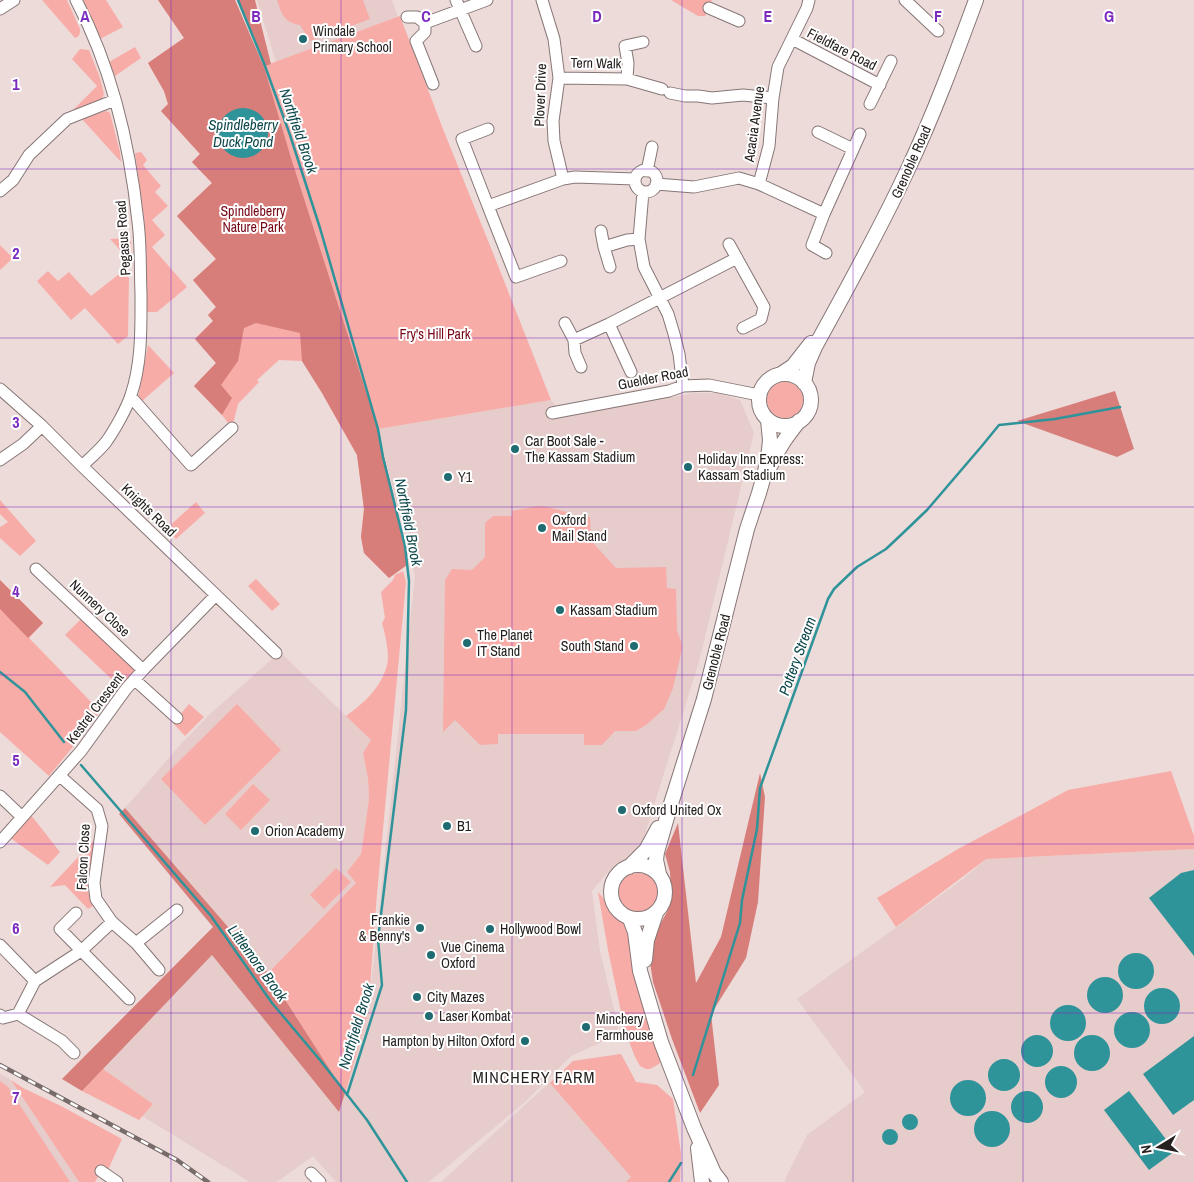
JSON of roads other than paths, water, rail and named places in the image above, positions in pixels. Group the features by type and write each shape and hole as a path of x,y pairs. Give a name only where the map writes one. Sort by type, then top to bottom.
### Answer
{"street":[{"path":"0,9 14,0"},
{"name":"Pegasus Road","path":"76,0 92,32 115,100 132,172 140,240 141,327 137,373 131,397 106,442 82,466"},
{"path":"426,23 458,5 487,0"},
{"name":"Plover Drive","path":"542,0 554,39 558,78 553,121 554,141 563,179"},
{"name":"Acacia Avenue","path":"656,184 694,187 739,178 759,184 769,146 778,67 807,8 808,0"},
{"path":"906,0 938,31"},
{"name":"Grenoble Road","path":"804,383 808,362 873,241 909,167 947,77 976,0"},
{"path":"458,5 476,46"},
{"path":"709,8 739,21"},
{"path":"407,17 417,17 426,23"},
{"path":"426,23 425,32 416,41 433,84"},
{"name":"Fieldfare Road","path":"792,39 880,84"},
{"path":"627,79 628,63 625,46 642,42"},
{"name":"Fieldfare Road","path":"870,104 891,61"},
{"name":"Tern Walk","path":"558,78 627,79 685,96 712,98 743,95 773,98"},
{"path":"0,191 13,180 29,155 67,119 115,100"},
{"path":"488,129 462,139 516,277 561,261"},
{"path":"818,132 853,149"},
{"path":"826,253 812,245 860,134"},
{"path":"647,170 652,147"},
{"path":"643,192 636,186 635,179 639,173 647,170"},
{"path":"643,192 652,190 656,184 655,176 647,170"},
{"path":"488,206 575,176 635,179"},
{"path":"759,184 824,214"},
{"path":"643,192 639,239 644,267 668,314 679,354 683,386"},
{"path":"601,231 610,267"},
{"path":"604,247 627,240 639,239"},
{"path":"729,244 764,307 761,319 744,328"},
{"path":"574,340 737,258"},
{"name":"Grenoble Road","path":"781,374 793,366 832,317"},
{"path":"566,323 574,340 575,353 581,367"},
{"path":"609,324 631,372"},
{"path":"781,374 792,374 804,383 809,390 811,403 807,413 800,421 785,426 768,420 760,410 758,401 760,390 767,381 781,374"},
{"name":"Guelder Road","path":"552,413 669,391 683,386 709,385 759,395"},
{"name":"Knights Road","path":"0,389 42,426 276,653"},
{"path":"131,397 190,465 232,428"},
{"name":"Grenoble Road","path":"659,874 656,860 657,852 704,699 770,450 768,420"},
{"name":"Grenoble Road","path":"759,493 776,454 800,421"},
{"path":"0,460 23,444 42,426"},
{"name":"Nunnery Close","path":"36,569 143,670"},
{"name":"Kestrel Crescent","path":"0,842 81,752 126,689 216,595"},
{"path":"135,680 177,718"},
{"name":"Falcon Close","path":"60,776 97,810 102,826 94,883 96,899 112,922 136,943 159,970"},
{"path":"0,796 22,817"},
{"name":"Grenoble Road","path":"629,867 646,850 669,810"},
{"path":"646,991 645,954 647,940 656,913 663,901 664,885 659,874 646,866 629,867 617,874 612,885 612,893 614,903 623,915 630,919 639,920 656,913"},
{"path":"136,943 177,910"},
{"path":"76,913 60,929 129,999"},
{"path":"630,919 635,932 640,971 661,1042 694,1128 714,1174 721,1182"},
{"path":"18,1014 35,981 81,950 112,922"},
{"path":"0,944 35,981"},
{"path":"0,1015 3,1018 18,1014 62,1041 74,1053"},
{"path":"694,1128 702,1182"},
{"path":"101,1171 118,1182"},
{"path":"311,1173 320,1182"}],"water":[{"name":"Spindleberry Duck Pond","path":"243,108 252,110 263,119 268,133 266,142 257,153 243,158 234,156 223,147 218,133 220,124 229,113"},
{"path":"1194,870 1194,956 1149,898 1181,873"},
{"path":"1136,953 1148,959 1154,971 1148,983 1136,989 1124,983 1118,971 1124,959"},
{"path":"1105,977 1117,983 1123,995 1117,1007 1105,1013 1093,1007 1087,995 1093,983"},
{"path":"1162,988 1174,994 1180,1006 1174,1018 1162,1024 1150,1018 1144,1006 1150,994"},
{"path":"1068,1005 1080,1011 1086,1023 1080,1035 1068,1041 1056,1035 1050,1023 1056,1011"},
{"path":"1132,1012 1144,1018 1150,1030 1144,1042 1132,1048 1120,1042 1114,1030 1120,1018"},
{"path":"1037,1035 1048,1040 1053,1051 1048,1062 1037,1067 1026,1062 1021,1051 1026,1040"},
{"path":"1092,1035 1104,1041 1110,1053 1104,1065 1092,1071 1080,1065 1074,1053 1080,1041"},
{"path":"1194,1036 1194,1100 1173,1115 1143,1074"},
{"path":"1004,1059 1015,1064 1020,1075 1015,1086 1004,1091 993,1086 988,1075 993,1064"},
{"path":"1061,1066 1072,1071 1077,1082 1072,1093 1061,1098 1050,1093 1045,1082 1050,1071"},
{"path":"968,1080 980,1086 986,1098 980,1110 968,1116 956,1110 950,1098 956,1086"},
{"path":"1027,1091 1038,1096 1043,1107 1038,1118 1027,1123 1016,1118 1011,1107 1016,1096"},
{"path":"1129,1091 1175,1151 1149,1170 1104,1110"},
{"path":"992,1111 1004,1117 1010,1129 1004,1141 992,1147 980,1141 974,1129 980,1117"},
{"path":"907,1114 913,1114 918,1119 916,1128 907,1130 902,1125 902,1119"},
{"path":"887,1129 893,1129 898,1134 896,1143 887,1145 882,1140 882,1134"}],"waterway":[{"name":"Northfield Brook","path":"238,0 290,135 320,228 378,429 405,546 409,581 406,710 378,939 382,985 347,1095"},
{"name":"Pottery Stream","path":"693,1075 740,923 742,900 757,829 760,788 828,599 834,589 857,567 886,549 927,510 999,425 1055,419 1120,407"},
{"name":"Littlemore Brook","path":"0,672 25,692 64,742"},
{"name":"Littlemore Brook","path":"81,765 211,916 272,1003 367,1120 407,1182"},
{"name":"Pottery Stream","path":"669,1182 681,1163"}],"railway":[{"path":"0,1065 177,1160 208,1182"}],"place":[{"name":"Windale Primary School","path":"303,39"},
{"name":"Car Boot Sale - The Kassam Stadium","path":"515,449"},
{"name":"Holiday Inn Express: Kassam Stadium","path":"688,467"},
{"name":"Y1","path":"448,477"},
{"name":"Oxford Mail Stand","path":"542,528"},
{"name":"Kassam Stadium","path":"560,610"},
{"name":"The Planet IT Stand","path":"467,643"},
{"name":"South Stand","path":"634,646"},
{"name":"Oxford United Ox","path":"622,810"},
{"name":"B1","path":"447,826"},
{"name":"Orion Academy","path":"255,831"},
{"name":"Frankie & Benny's","path":"420,928"},
{"name":"Hollywood Bowl","path":"490,929"},
{"name":"Vue Cinema Oxford","path":"431,955"},
{"name":"City Mazes","path":"417,997"},
{"name":"Laser Kombat","path":"429,1016"},
{"name":"Minchery Farmhouse","path":"586,1027"},
{"name":"Hampton by Hilton Oxford","path":"525,1041"}],"district":[{"name":"MINCHERY FARM","path":"534,1077"}],"park label":[{"name":"Spindleberry Nature Park","path":"253,220"},
{"name":"Fry's Hill Park","path":"435,334"}]}
